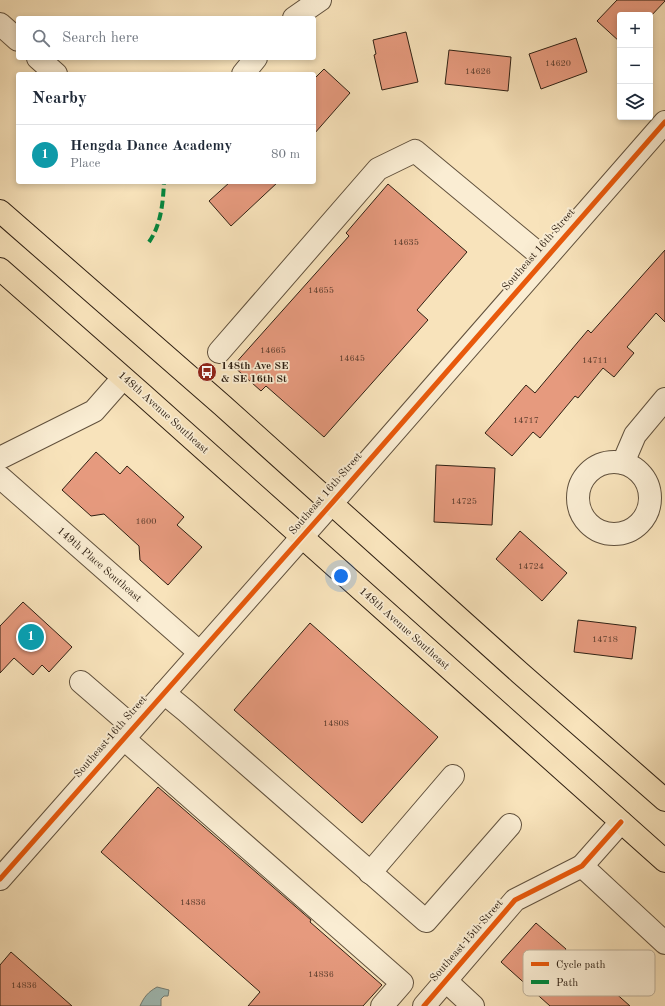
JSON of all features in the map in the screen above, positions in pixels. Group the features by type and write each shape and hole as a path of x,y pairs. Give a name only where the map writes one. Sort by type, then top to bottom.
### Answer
{"main road":[{"path":"2,215 222,405 520,673 665,800"},
{"name":"148th Avenue Southeast","path":"0,269 665,860"}],"street":[{"path":"297,16 320,0"},
{"path":"0,24 16,38"},
{"path":"40,60 54,72"},
{"path":"244,72 254,60"},
{"name":"Southeast 16th Street","path":"0,879 332,503 665,122"},
{"path":"219,352 378,169 415,151 545,259"},
{"path":"0,458 94,411 123,378"},
{"path":"623,463 635,435 665,398"},
{"name":"149th Place Southeast","path":"0,477 199,652"},
{"path":"81,682 128,733 402,983 382,1006"},
{"path":"164,693 426,921 510,825"},
{"path":"370,873 453,776"},
{"name":"Southeast 15th Street","path":"424,1006 515,900 582,866 621,822"},
{"path":"582,866 665,943"},
{"path":"446,982 473,1006"}],"water":[{"path":"157,987 169,990 168,996 164,996 161,999 161,1006 140,1006 147,995"}],"building":[{"path":"617,0 665,0 653,14 653,12 617,12 617,39 597,21"},
{"path":"406,32 418,82 382,90 374,55 376,54 373,40"},
{"path":"576,38 587,72 541,89 529,54"},
{"path":"449,50 511,57 508,91 445,84"},
{"path":"324,69 350,93 316,132 316,77"},
{"path":"228,184 276,184 231,226 209,201"},
{"path":"388,184 467,252 417,310 428,320 324,437 266,386 261,391 233,366 349,236 346,233"},
{"path":"665,250 665,322 656,313 627,347 634,353 614,377 603,368 578,398 575,396 540,438 533,432 512,456 485,433 526,385 535,393 588,330 591,333"},
{"path":"96,452 120,474 127,466 184,517 177,525 202,547 168,585 140,560 139,546 104,514 91,516 62,490"},
{"path":"436,465 495,468 492,525 434,522"},
{"path":"520,531 567,573 542,601 496,559"},
{"path":"23,602 72,647 49,672 42,665 33,675 14,658 0,673 0,626"},
{"path":"578,620 636,627 632,659 574,652"},
{"path":"310,623 438,737 362,823 234,710"},
{"path":"158,787 311,920 310,922 382,985 363,1006 248,1006 260,992 101,852"},
{"path":"536,923 566,949 523,950 523,982 501,962"},
{"path":"11,952 72,1006 0,1006 0,965"},
{"path":"539,996 619,996 630,1006 550,1006"}],"marked path":[{"path":"149,242 159,221 164,184"}],"cycle path":[{"path":"0,879 332,503 665,122"},
{"path":"424,1006 515,900 582,866 621,822"}],"place":[{"name":"148th Ave SE & SE 16th St","path":"207,372"},
{"name":"Hengda Dance Academy","path":"31,637"}]}
